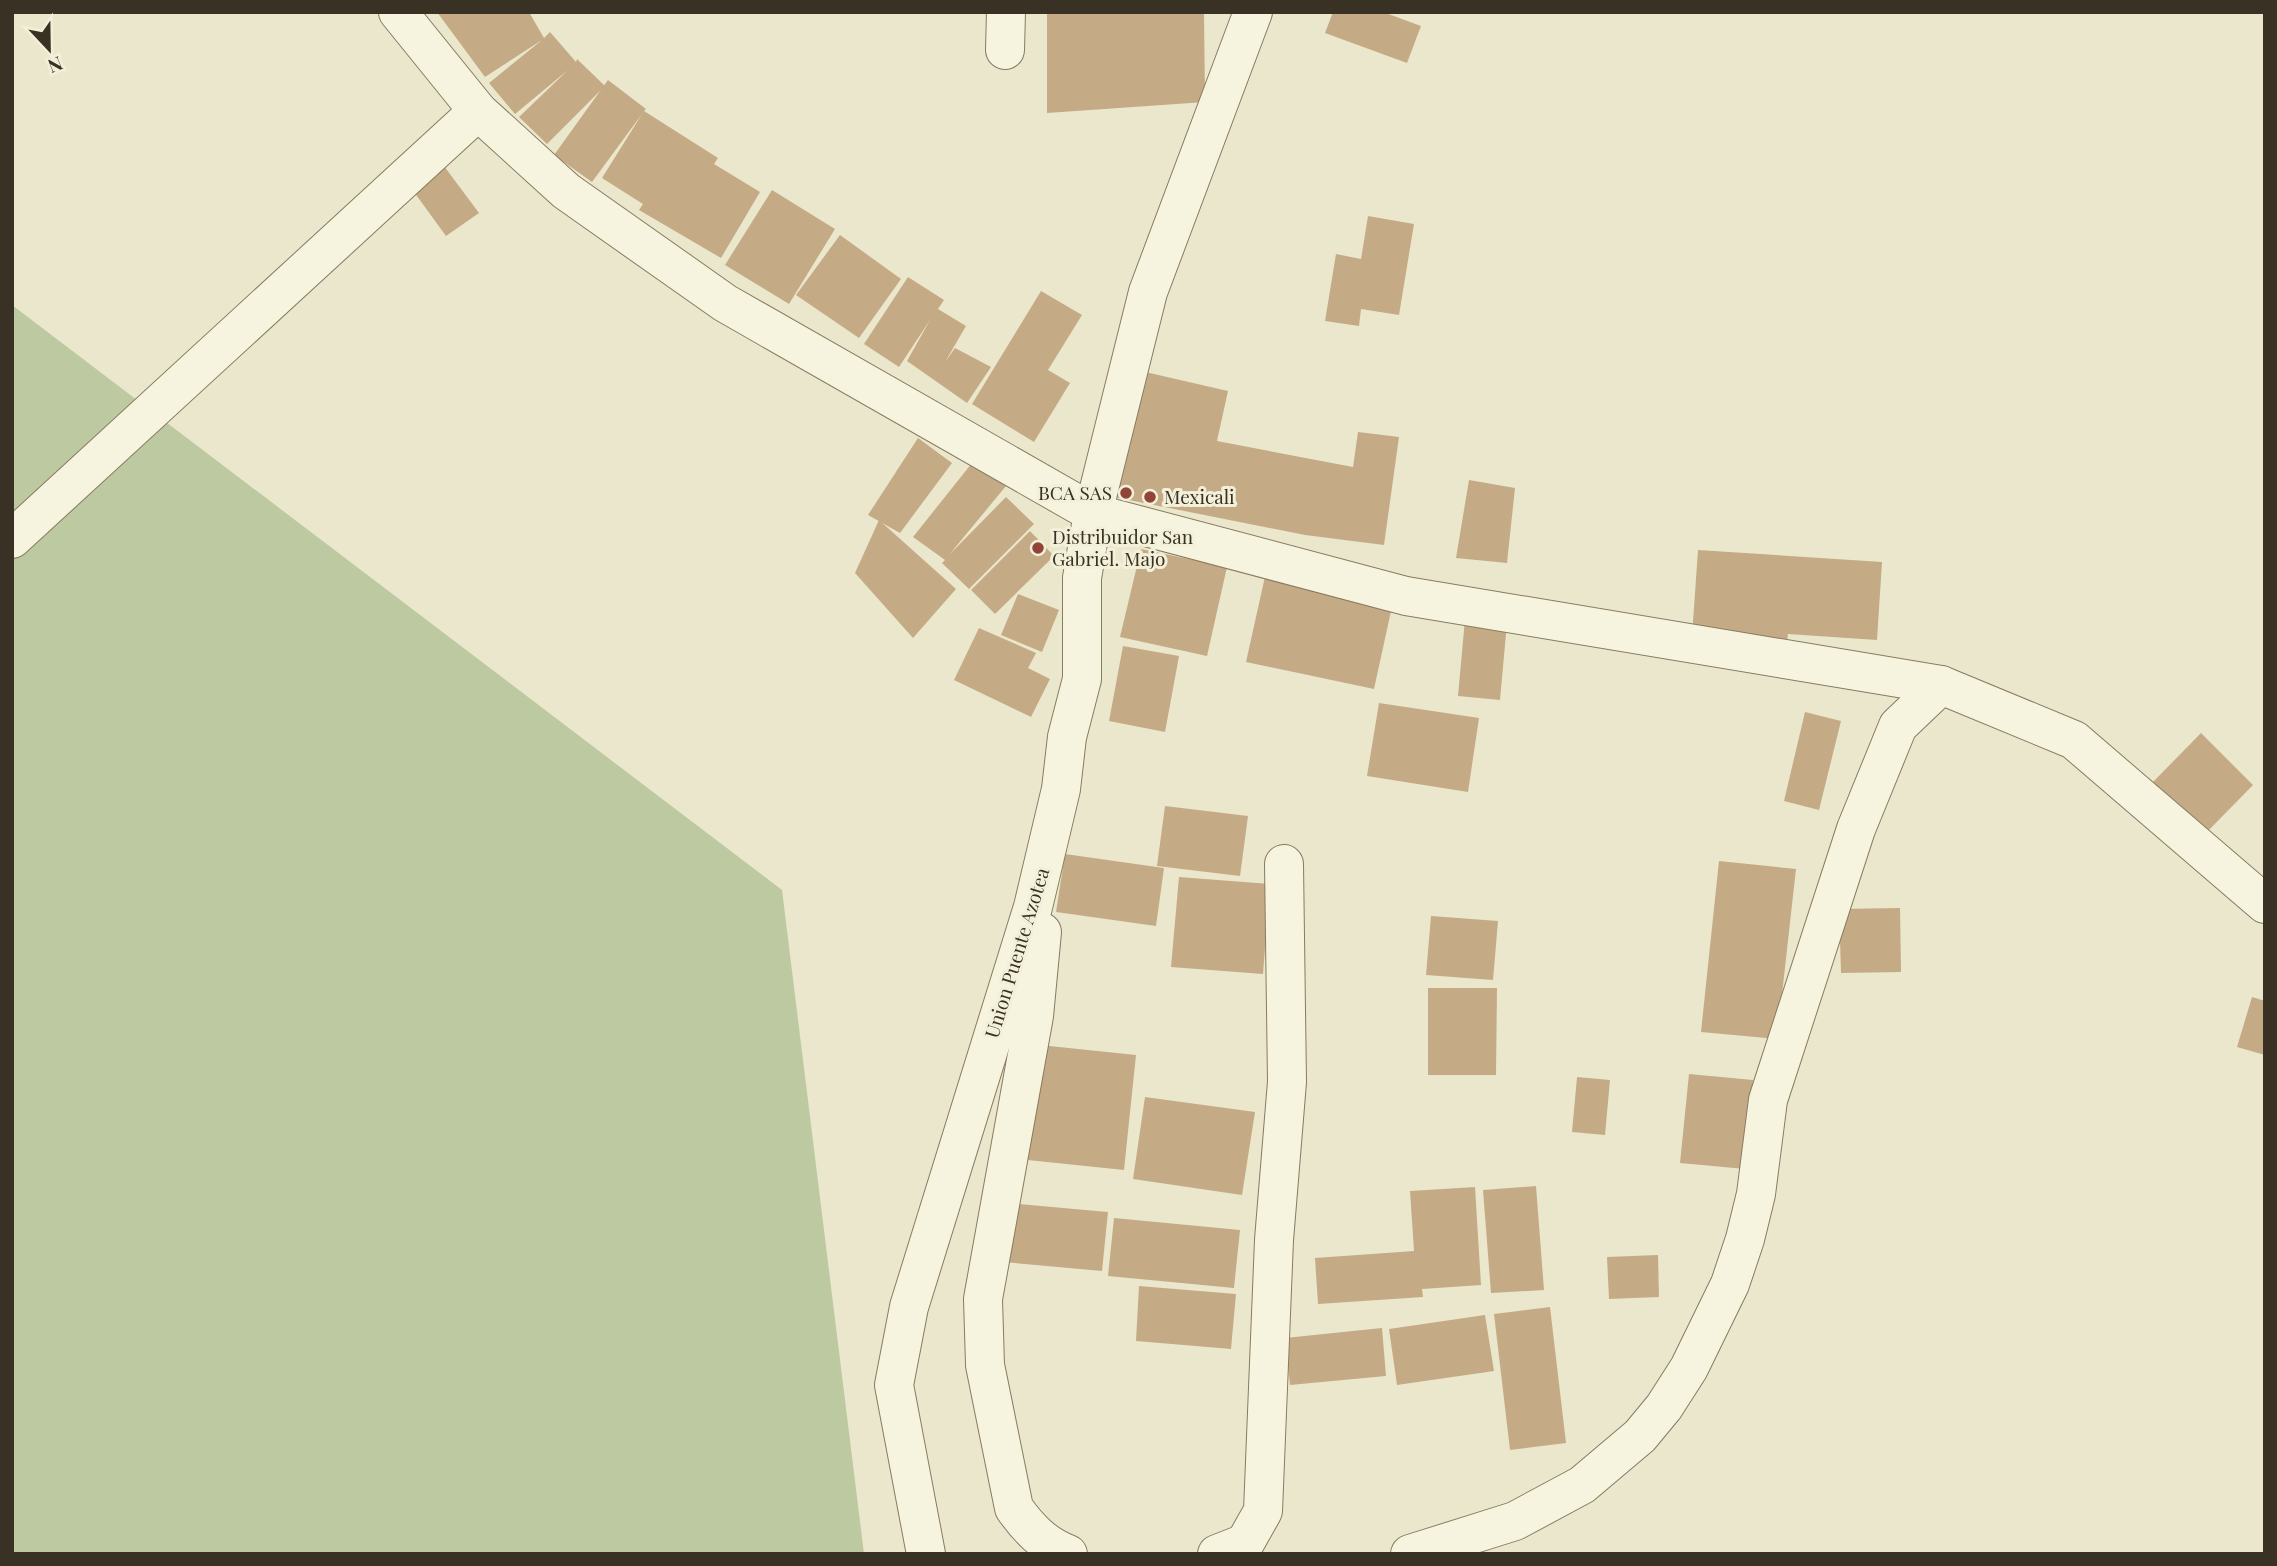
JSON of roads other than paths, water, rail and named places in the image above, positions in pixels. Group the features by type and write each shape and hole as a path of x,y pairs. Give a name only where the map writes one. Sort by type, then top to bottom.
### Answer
{"street":[{"path":"398,12 478,111 566,191 725,303 1093,513 1406,596 1941,685 2074,740 2265,904"},
{"path":"1005,50 1006,12"},
{"name":"Union Puente Azotea","path":"926,1554 894,1385 909,1307 1033,907 1061,789 1067,737 1082,679 1082,578 1093,513 1148,292 1253,12"},
{"path":"12,539 478,111"},
{"path":"1410,1554 1515,1521 1582,1485 1640,1436 1664,1407 1689,1368 1730,1284 1745,1239 1756,1194 1768,1100 1856,829 1898,726 1941,685"},
{"path":"1238,1550 1263,1511 1274,1240 1287,1082 1284,864"},
{"path":"1033,907 1045,920 1034,1016 983,1299 985,1365 1014,1508 1027,1527 1045,1542 1068,1554"}],"place":[{"name":"BCA SAS","path":"1126,493"},
{"name":"Mexicali","path":"1150,497"},
{"name":"Distribuidor San Gabriel. Majo","path":"1038,548"}]}
